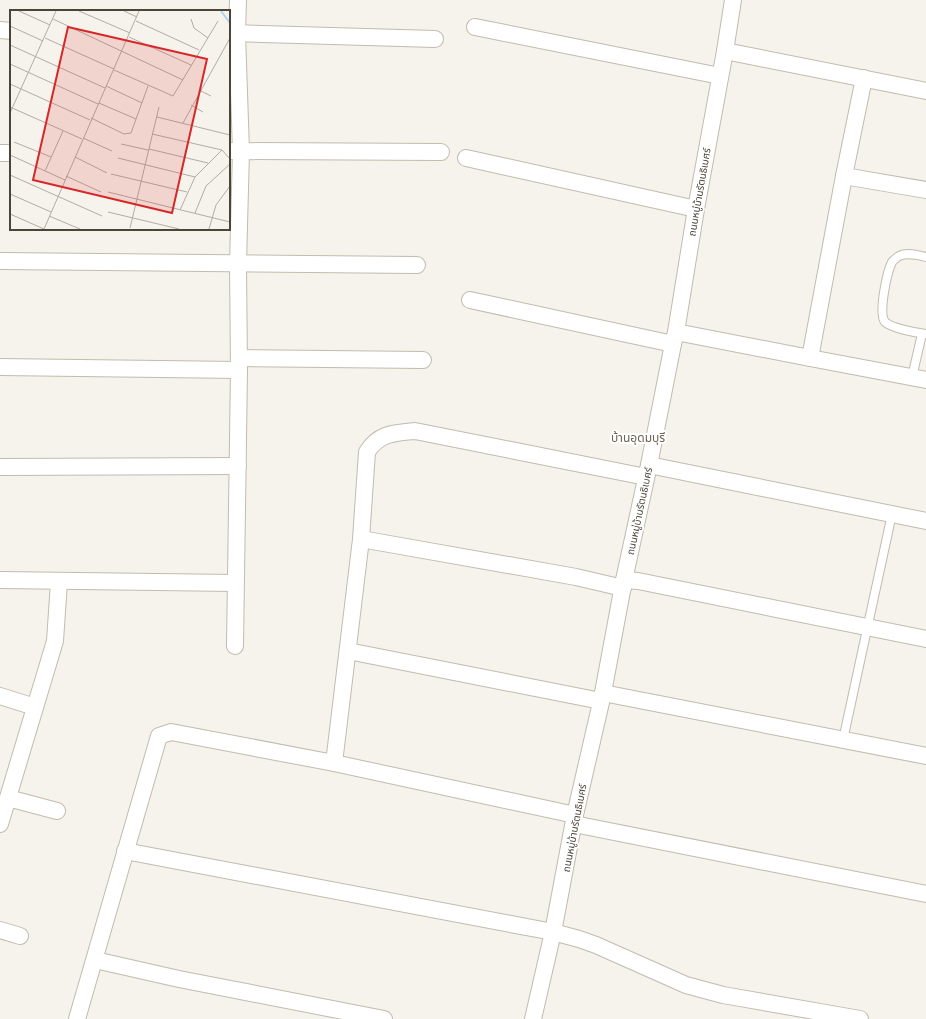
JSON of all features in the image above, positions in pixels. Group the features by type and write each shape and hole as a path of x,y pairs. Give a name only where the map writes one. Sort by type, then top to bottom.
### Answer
{"street":[{"path":"235,646 239,364 233,33 238,0"},
{"name":"ถนนหมู่บ้านรัตนธิเบศร์","path":"533,1019 554,932 574,819 602,697 623,584 648,471 674,338 725,50 732,0"},
{"path":"475,27 720,76"},
{"path":"233,33 435,39"},
{"path":"725,50 926,91"},
{"path":"810,358 864,78"},
{"path":"235,151 441,152"},
{"path":"466,158 696,209"},
{"path":"844,176 926,190"},
{"path":"0,261 417,265"},
{"path":"470,300 674,338 810,358 919,378"},
{"path":"0,367 423,360"},
{"path":"334,762 362,539 367,452 372,444 380,437 415,431 926,521"},
{"path":"0,467 238,466"},
{"path":"362,539 576,577 623,584 638,581 926,638"},
{"path":"0,580 59,582 235,582"},
{"path":"57,811 3,811 54,641 59,582"},
{"path":"348,651 926,756"},
{"path":"0,696 35,707"},
{"path":"77,1019 95,960 124,851 159,736 171,732 334,762 574,819 926,894"},
{"path":"124,851 554,932 596,945 686,985 723,995 860,1019"},
{"path":"0,930 20,936"},
{"path":"95,960 384,1019"}],"lane":[{"path":"919,378 924,334 890,325 885,321 882,312 887,280 892,262 897,257 904,254 926,257"},
{"path":"843,740 892,514"}],"district":[{"name":"บ้านอุดมบุรี","path":"638,438"}]}
